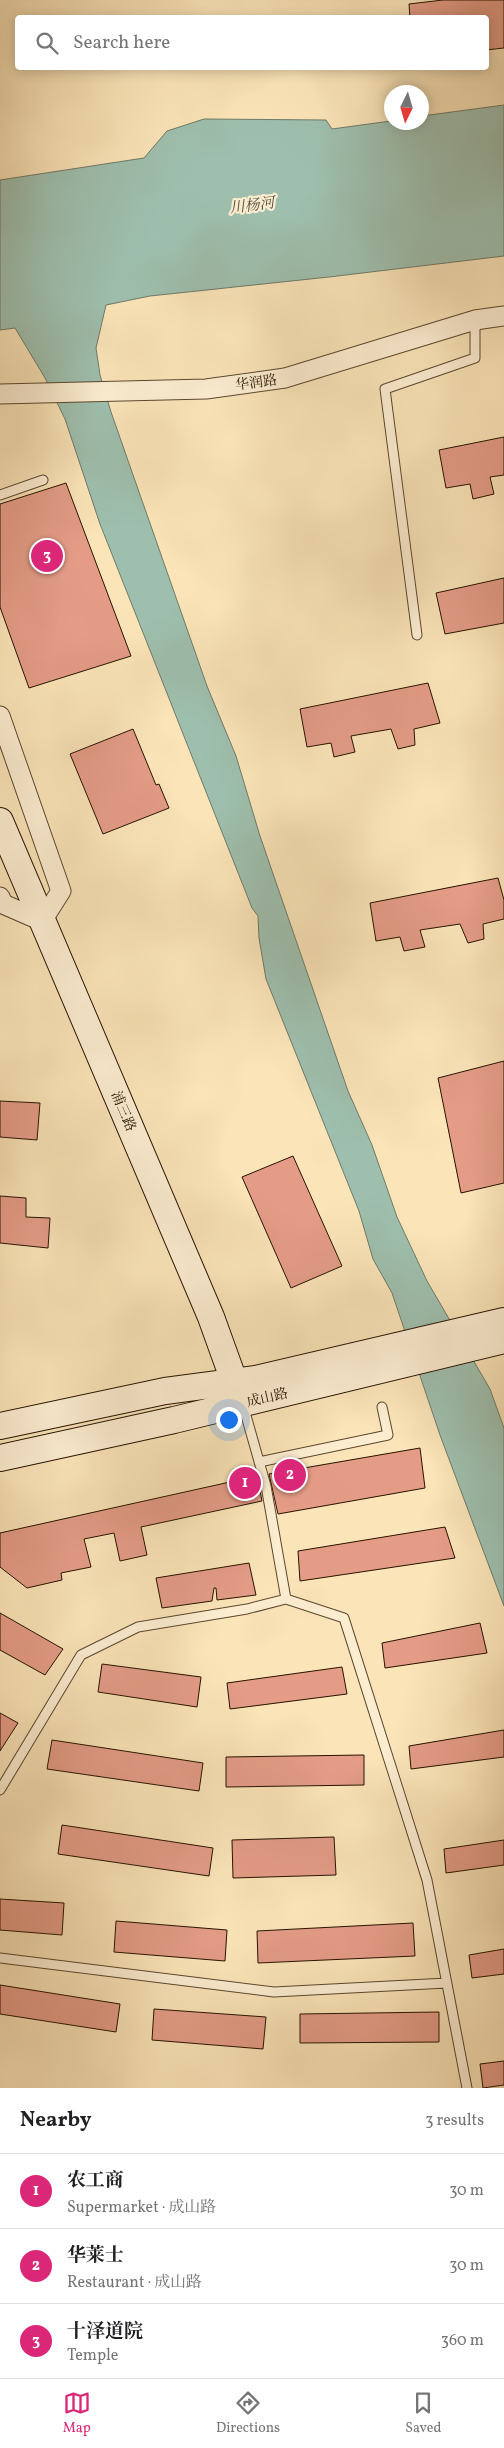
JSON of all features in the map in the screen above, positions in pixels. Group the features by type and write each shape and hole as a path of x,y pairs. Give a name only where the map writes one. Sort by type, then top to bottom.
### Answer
{"main road":[{"name":"浦三路","path":"0,821 211,1317 239,1392"},
{"name":"成山路","path":"0,1458 174,1420 239,1392 256,1379 408,1354 495,1333"},
{"name":"成山路","path":"0,1426 165,1391 239,1392"}],"street":[{"name":"华润路","path":"0,394 206,389 285,378 475,320 504,316"},
{"path":"0,716 61,891 42,921 3,904 0,897"}],"lane":[{"path":"417,635 384,389 475,358 475,320"},
{"path":"0,495 43,480"},
{"path":"239,1392 259,1462 275,1532 286,1598"},
{"path":"259,1462 388,1435 382,1407"},
{"path":"0,1790 81,1656 138,1627 247,1609 286,1598 344,1618 427,1880 467,2088"},
{"path":"0,1958 274,1992 447,1983"}],"water":[{"name":"川杨河","path":"504,105 504,256 150,296 106,305 96,348 100,375 111,412 207,686 236,756 260,836 348,1091 372,1145 397,1217 427,1281 490,1389 504,1428 504,1606 440,1435 392,1293 373,1259 359,1211 266,979 259,938 258,916 252,908 100,524 65,419 45,378 15,328 0,330 0,180 144,158 167,131 204,119 326,120 332,129 384,122 384,130 429,130 429,115"}],"building":[{"path":"443,0 504,0 504,48 489,50 489,15 410,15 409,4"},
{"path":"504,437 504,475 490,477 494,494 473,499 470,484 446,488 439,450"},
{"path":"66,483 131,656 29,688 0,607 0,504"},
{"path":"504,578 504,623 445,634 436,593"},
{"path":"428,683 440,723 414,729 415,745 398,749 391,729 351,736 355,752 334,757 331,743 307,747 300,709"},
{"path":"133,729 156,785 159,784 169,808 103,834 70,754"},
{"path":"498,878 504,900 504,919 483,924 484,939 468,943 460,924 420,930 425,947 404,951 400,937 376,941 370,903"},
{"path":"504,1061 504,1183 461,1193 438,1078"},
{"path":"0,1101 40,1103 37,1140 0,1137"},
{"path":"293,1156 342,1266 291,1288 242,1177"},
{"path":"0,1196 26,1198 26,1217 50,1218 48,1248 0,1243"},
{"path":"420,1448 425,1488 278,1514 269,1474"},
{"path":"257,1476 262,1501 141,1527 147,1555 120,1561 114,1533 84,1539 91,1567 61,1573 62,1580 27,1588 0,1567 0,1533"},
{"path":"445,1527 455,1558 300,1581 298,1551"},
{"path":"249,1563 256,1595 217,1600 216,1588 214,1588 212,1601 162,1608 156,1578"},
{"path":"0,1613 63,1649 45,1675 0,1650"},
{"path":"480,1623 487,1653 385,1668 382,1643"},
{"path":"102,1664 201,1677 197,1707 98,1692"},
{"path":"342,1667 347,1694 230,1709 227,1683"},
{"path":"0,1713 18,1723 0,1751"},
{"path":"504,1730 504,1757 411,1769 409,1746"},
{"path":"52,1740 203,1763 199,1791 47,1769"},
{"path":"364,1755 364,1785 226,1787 226,1757"},
{"path":"62,1825 213,1848 209,1876 58,1854"},
{"path":"334,1837 336,1875 233,1878 232,1840"},
{"path":"504,1840 504,1865 446,1873 444,1849"},
{"path":"0,1899 64,1903 62,1935 0,1930"},
{"path":"116,1921 227,1930 225,1961 114,1952"},
{"path":"413,1923 415,1956 258,1963 257,1931"},
{"path":"504,1949 504,1974 472,1978 469,1955"},
{"path":"0,1985 120,2004 116,2032 0,2014"},
{"path":"154,2009 266,2017 263,2049 152,2040"},
{"path":"439,2012 439,2042 300,2043 300,2014"},
{"path":"504,2061 504,2085 483,2088 480,2064"}],"place":[{"name":"十泽道院","path":"47,556"},
{"name":"华莱士","path":"290,1475"},
{"name":"农工商","path":"245,1483"}]}
